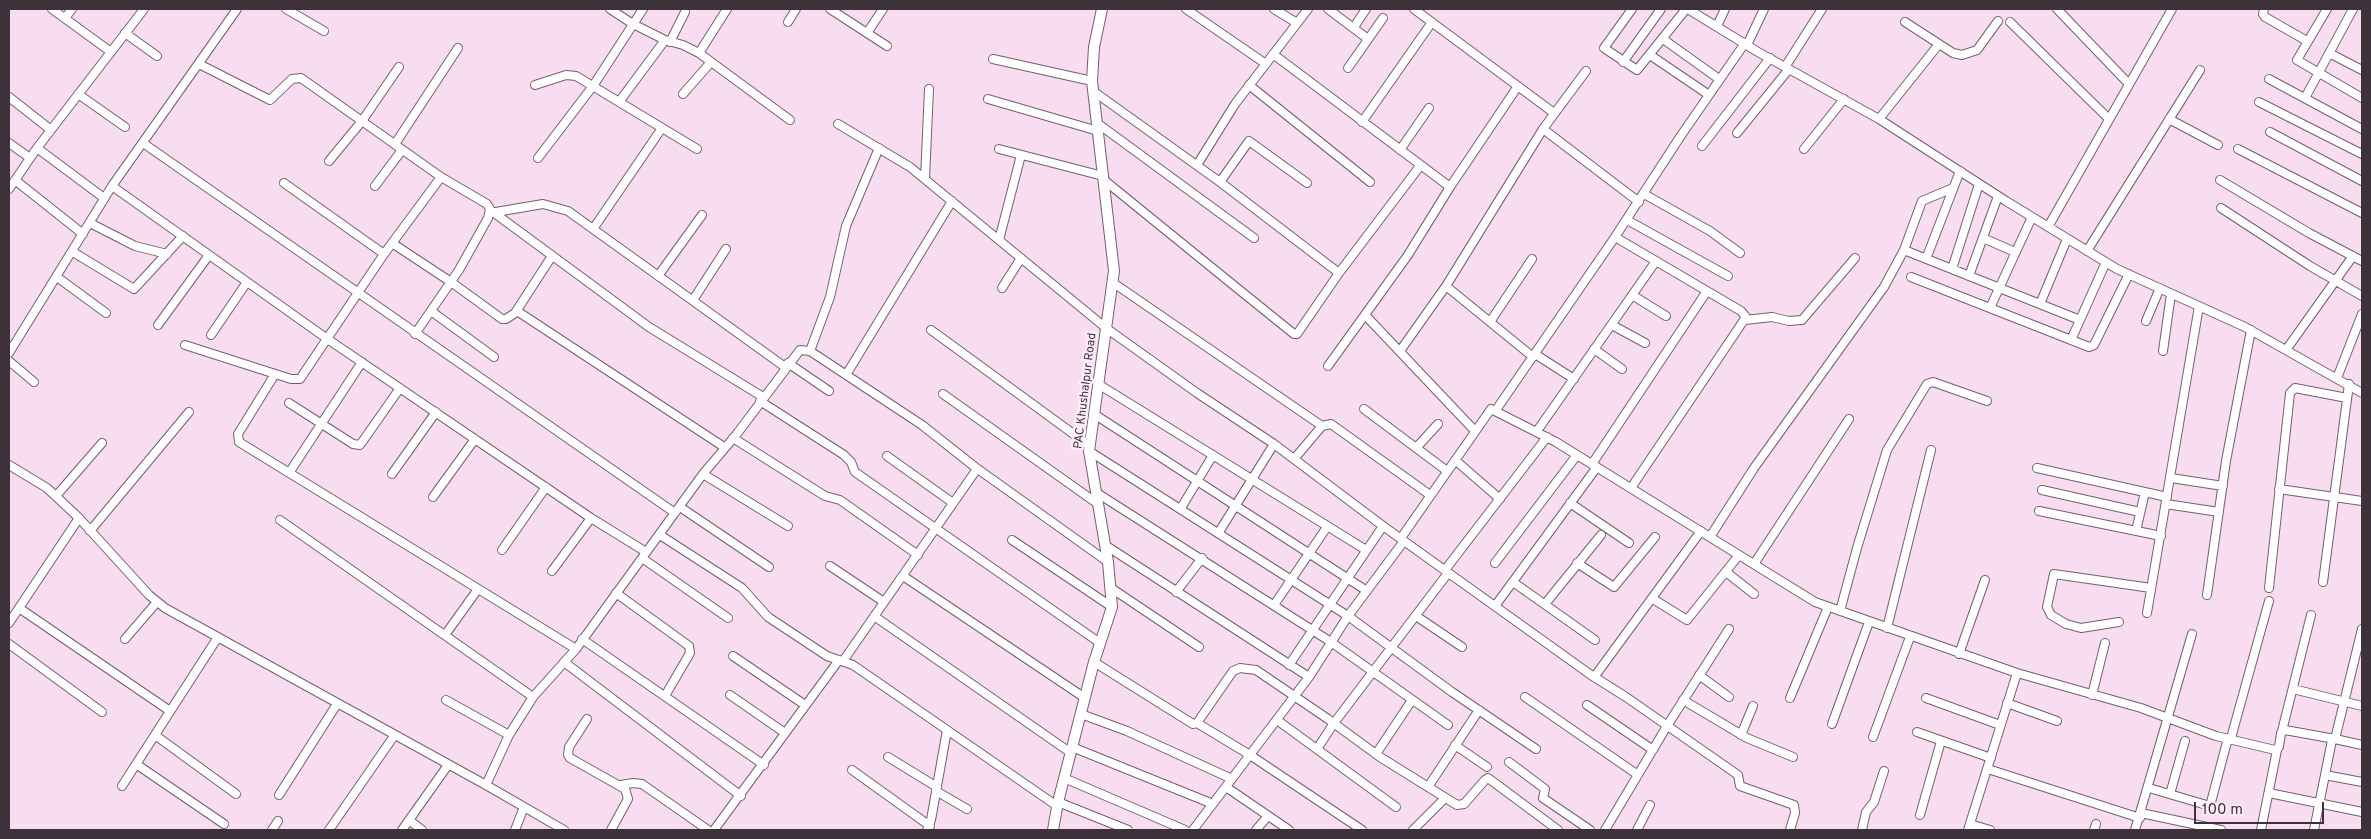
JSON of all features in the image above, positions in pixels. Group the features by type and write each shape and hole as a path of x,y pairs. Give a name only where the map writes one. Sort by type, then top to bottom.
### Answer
{"main road":[{"name":"PAC Khushalpur Road","path":"1053,830 1064,778 1094,662 1112,607 1108,562 1090,448 1114,271 1093,86 1094,47 1102,9"}],"street":[{"path":"52,9 111,52"},
{"path":"65,18 72,9"},
{"path":"9,189 37,148 144,9"},
{"path":"9,353 73,252 104,198 237,9"},
{"path":"286,9 324,31"},
{"path":"610,9 633,24 699,53 790,120"},
{"path":"538,158 592,86 643,9"},
{"path":"699,53 727,9"},
{"path":"788,22 796,9"},
{"path":"830,9 887,46"},
{"path":"867,33 882,9"},
{"path":"1186,9 1266,64"},
{"path":"1274,9 1297,24"},
{"path":"1197,165 1250,85 1308,9"},
{"path":"1328,9 1354,27 1368,40"},
{"path":"1354,27 1366,9"},
{"path":"1414,9 1554,113"},
{"path":"1632,9 1604,48 1637,70 1687,9 1878,119 2106,262 2251,330 2362,393"},
{"path":"1623,62 1662,9"},
{"path":"1717,26 1725,9"},
{"path":"1496,410 1627,220 1708,95 1746,44 1764,9"},
{"path":"1737,133 1787,68 1822,9"},
{"path":"2057,9 2128,83"},
{"path":"2048,227 2108,118 2172,9"},
{"path":"2264,9 2263,14 2265,17 2307,41"},
{"path":"2326,9 2297,60 2362,98"},
{"path":"2305,98 2353,9"},
{"path":"619,102 668,41 685,12"},
{"path":"1348,68 1383,18"},
{"path":"1905,22 1958,54 1973,52 1998,21"},
{"path":"1362,122 1432,22"},
{"path":"2010,22 2108,118"},
{"path":"125,34 157,56"},
{"path":"1662,39 1719,79"},
{"path":"1878,119 1939,44"},
{"path":"395,144 458,48"},
{"path":"2329,53 2362,70"},
{"path":"1273,54 1450,187"},
{"path":"1650,55 1708,95"},
{"path":"1702,146 1770,58"},
{"path":"993,59 1093,86 1339,272"},
{"path":"683,94 711,62"},
{"path":"198,64 270,100 292,79 301,78 441,177 487,204 491,213 649,327 762,399 844,455 851,462 855,472 1100,643"},
{"path":"329,161 362,121 399,67"},
{"path":"2087,251 2200,70"},
{"path":"1400,351 1446,286 1543,128 1586,71"},
{"path":"535,86 572,75 697,149"},
{"path":"2269,79 2362,129"},
{"path":"1250,85 1370,182"},
{"path":"1328,366 1366,316 1408,255 1450,187 1518,86"},
{"path":"925,179 929,89"},
{"path":"78,94 126,127"},
{"path":"9,98 51,130"},
{"path":"988,99 1098,127 1254,238"},
{"path":"1804,149 1844,99"},
{"path":"2259,102 2362,154"},
{"path":"1400,150 1429,108"},
{"path":"2169,119 2218,145"},
{"path":"838,124 879,148 925,179 1106,328 1197,393 1274,444 1402,540 1495,606 1738,775 1740,786 1794,805 1795,812 1790,830"},
{"path":"593,229 662,128"},
{"path":"1543,128 1639,202"},
{"path":"2270,132 2362,180"},
{"path":"1220,182 1249,141 1253,142 1307,183"},
{"path":"9,143 30,158"},
{"path":"143,143 415,334 678,510 770,567"},
{"path":"37,148 104,198"},
{"path":"810,351 830,297 846,226 879,148"},
{"path":"999,149 1103,178 1294,334 1300,332 1339,272 1420,166"},
{"path":"2238,149 2362,214"},
{"path":"375,186 402,150"},
{"path":"999,240 1021,155"},
{"path":"1926,259 1960,171"},
{"path":"185,345 291,380 300,379 326,338 359,294 384,254 441,177"},
{"path":"15,180 83,234"},
{"path":"2220,180 2309,233 2362,261"},
{"path":"284,184 384,254"},
{"path":"1952,269 1979,184"},
{"path":"112,186 326,338 644,555 728,618"},
{"path":"1710,537 1754,468 1879,295 1904,250 1922,202 1953,188"},
{"path":"1646,191 1710,231 1740,253"},
{"path":"1969,276 1998,196"},
{"path":"846,375 952,202"},
{"path":"415,334 451,282 491,213 531,205 550,205 568,211 787,365 829,391"},
{"path":"2221,208 2362,296"},
{"path":"658,276 702,214"},
{"path":"1990,308 2032,217"},
{"path":"1627,220 1728,276"},
{"path":"90,222 135,246 167,254"},
{"path":"73,252 134,289 183,236"},
{"path":"1615,237 1745,314 1745,320 1631,488"},
{"path":"1983,238 2015,252"},
{"path":"2040,304 2067,239"},
{"path":"392,243 502,319 512,317 517,311 552,256"},
{"path":"693,300 726,249"},
{"path":"1904,250 2080,320"},
{"path":"158,325 209,255"},
{"path":"2286,350 2352,256"},
{"path":"1002,288 1021,258"},
{"path":"1745,320 1772,317 1789,321 1802,320 1855,258"},
{"path":"1490,322 1532,259"},
{"path":"1537,431 1656,261"},
{"path":"2071,340 2106,262"},
{"path":"1912,277 2089,347 2094,345 2129,274"},
{"path":"57,277 106,313"},
{"path":"211,335 247,282"},
{"path":"1112,282 1322,426"},
{"path":"1446,286 1534,355 1574,379"},
{"path":"2146,321 2160,288"},
{"path":"1495,606 1570,503 1707,291"},
{"path":"2163,351 2171,294"},
{"path":"1632,295 1666,316"},
{"path":"2147,614 2199,306"},
{"path":"431,311 494,357"},
{"path":"517,311 724,447"},
{"path":"1366,316 1475,431"},
{"path":"2337,378 2361,319"},
{"path":"1612,325 1645,343"},
{"path":"931,330 1090,448 1348,616 1478,710 1536,749"},
{"path":"2208,595 2223,486 2251,330"},
{"path":"486,785 509,735 534,697 576,649 703,474 800,350 810,351 922,425 976,469 1108,562"},
{"path":"1594,350 1622,369"},
{"path":"9,360 34,382"},
{"path":"289,473 362,362"},
{"path":"275,374 237,438 242,444 576,649"},
{"path":"1840,611 1887,450 1927,384 1933,382 1987,401"},
{"path":"1098,384 1366,550"},
{"path":"2323,582 2349,384"},
{"path":"289,403 353,444 360,445 400,388"},
{"path":"2269,588 2290,393 2295,388 2347,398"},
{"path":"943,394 1097,499 1202,558 1312,629 1448,725"},
{"path":"1364,409 1447,471"},
{"path":"1193,830 1309,677 1348,616 1489,411 1496,410 1537,431 1577,455 1815,602 2017,673 2141,708 2216,736 2277,750"},
{"path":"90,531 189,412"},
{"path":"392,474 436,412"},
{"path":"1094,414 1367,591"},
{"path":"1754,564 1850,420"},
{"path":"1294,459 1322,426 1326,424 1335,426 1430,495"},
{"path":"1416,448 1438,424"},
{"path":"1317,749 1334,723 1416,616 1447,571 1547,437"},
{"path":"733,438 825,496 840,500 918,555"},
{"path":"433,497 475,439"},
{"path":"56,496 102,443"},
{"path":"1219,532 1274,444"},
{"path":"1887,628 1931,450"},
{"path":"1181,508 1213,455"},
{"path":"1495,563 1577,455"},
{"path":"887,456 953,503"},
{"path":"1455,460 1500,499"},
{"path":"9,465 47,488 56,496 157,602 564,830"},
{"path":"2037,468 2145,492 2167,501 2219,512"},
{"path":"714,830 764,765 805,705 874,616 976,469"},
{"path":"703,474 788,526"},
{"path":"2171,478 2223,486"},
{"path":"502,550 546,487"},
{"path":"2280,488 2362,501"},
{"path":"2042,490 2140,512"},
{"path":"2136,531 2145,492"},
{"path":"1570,503 1629,543"},
{"path":"2039,511 2160,536"},
{"path":"9,624 79,518"},
{"path":"552,571 591,518"},
{"path":"280,520 534,697"},
{"path":"1289,664 1383,526"},
{"path":"1274,605 1293,580 1327,527"},
{"path":"1595,676 1701,531"},
{"path":"660,535 742,588 768,617 827,656 853,665 1058,804 1128,830"},
{"path":"1545,604 1601,535"},
{"path":"1577,563 1614,587 1655,537"},
{"path":"1012,540 1112,607"},
{"path":"1105,545 1309,677"},
{"path":"1652,598 1687,620 1739,555"},
{"path":"1176,592 1202,558"},
{"path":"830,566 884,602"},
{"path":"1726,572 1754,594"},
{"path":"2119,622 2080,628 2066,624 2051,615 2047,606 2054,574 2058,573 2151,588"},
{"path":"903,576 1085,698"},
{"path":"1959,654 1984,580"},
{"path":"1512,582 1595,640"},
{"path":"1111,588 1199,647"},
{"path":"445,635 478,589"},
{"path":"616,592 689,646 690,654 665,696"},
{"path":"2149,788 2208,806 2212,804 2269,601"},
{"path":"125,639 157,602"},
{"path":"1790,698 1828,607"},
{"path":"19,608 170,711"},
{"path":"874,616 1072,750 1213,804"},
{"path":"1416,616 1462,647"},
{"path":"2261,830 2277,750 2311,616"},
{"path":"1832,724 1869,622"},
{"path":"2314,830 2325,775 2344,702 2358,664 2362,629"},
{"path":"1605,830 1683,700 1729,630"},
{"path":"2135,830 2141,816 2192,634"},
{"path":"1873,736 1910,636"},
{"path":"122,786 218,637"},
{"path":"582,639 764,765"},
{"path":"2092,695 2105,643"},
{"path":"9,644 102,712"},
{"path":"734,656 805,705"},
{"path":"564,662 741,796"},
{"path":"1094,662 1190,723 1197,723 1250,754 1362,830"},
{"path":"1197,723 1233,671 1240,668 1256,670 1376,754 1460,806 1488,778 1558,830"},
{"path":"1990,830 1969,827 2017,673"},
{"path":"1699,675 1729,697"},
{"path":"2293,689 2362,706"},
{"path":"730,695 785,733"},
{"path":"1524,697 1638,775"},
{"path":"1926,698 2000,725"},
{"path":"446,700 509,735"},
{"path":"1376,754 1412,700"},
{"path":"1683,700 1756,743 1793,757"},
{"path":"279,795 337,704"},
{"path":"1588,704 1653,750"},
{"path":"2008,704 2057,721"},
{"path":"1741,735 1753,706"},
{"path":"1428,787 1478,710"},
{"path":"1081,714 1126,731 1232,779"},
{"path":"587,719 569,747 568,756 620,785 627,794 628,800 611,830"},
{"path":"1277,720 1396,807"},
{"path":"852,770 928,828 947,730"},
{"path":"2282,731 2362,745"},
{"path":"1917,732 1991,758"},
{"path":"155,735 236,794"},
{"path":"329,830 394,736"},
{"path":"1920,815 1941,741"},
{"path":"2170,794 2185,741"},
{"path":"1455,746 1487,767"},
{"path":"888,757 967,809"},
{"path":"1509,762 1545,789 1543,798 1590,830"},
{"path":"136,764 224,824"},
{"path":"402,830 448,765"},
{"path":"1988,769 2141,816 2221,830"},
{"path":"1862,830 1866,812 1874,802 1884,771"},
{"path":"2325,775 2362,782"},
{"path":"1064,778 1185,830"},
{"path":"620,785 642,784 708,830"},
{"path":"1226,787 1289,830"},
{"path":"2269,793 2362,812"},
{"path":"1413,830 1445,798"},
{"path":"1637,830 1650,805"},
{"path":"515,830 524,807"},
{"path":"1256,830 1268,816"},
{"path":"409,820 422,830"},
{"path":"272,830 278,821"}]}
